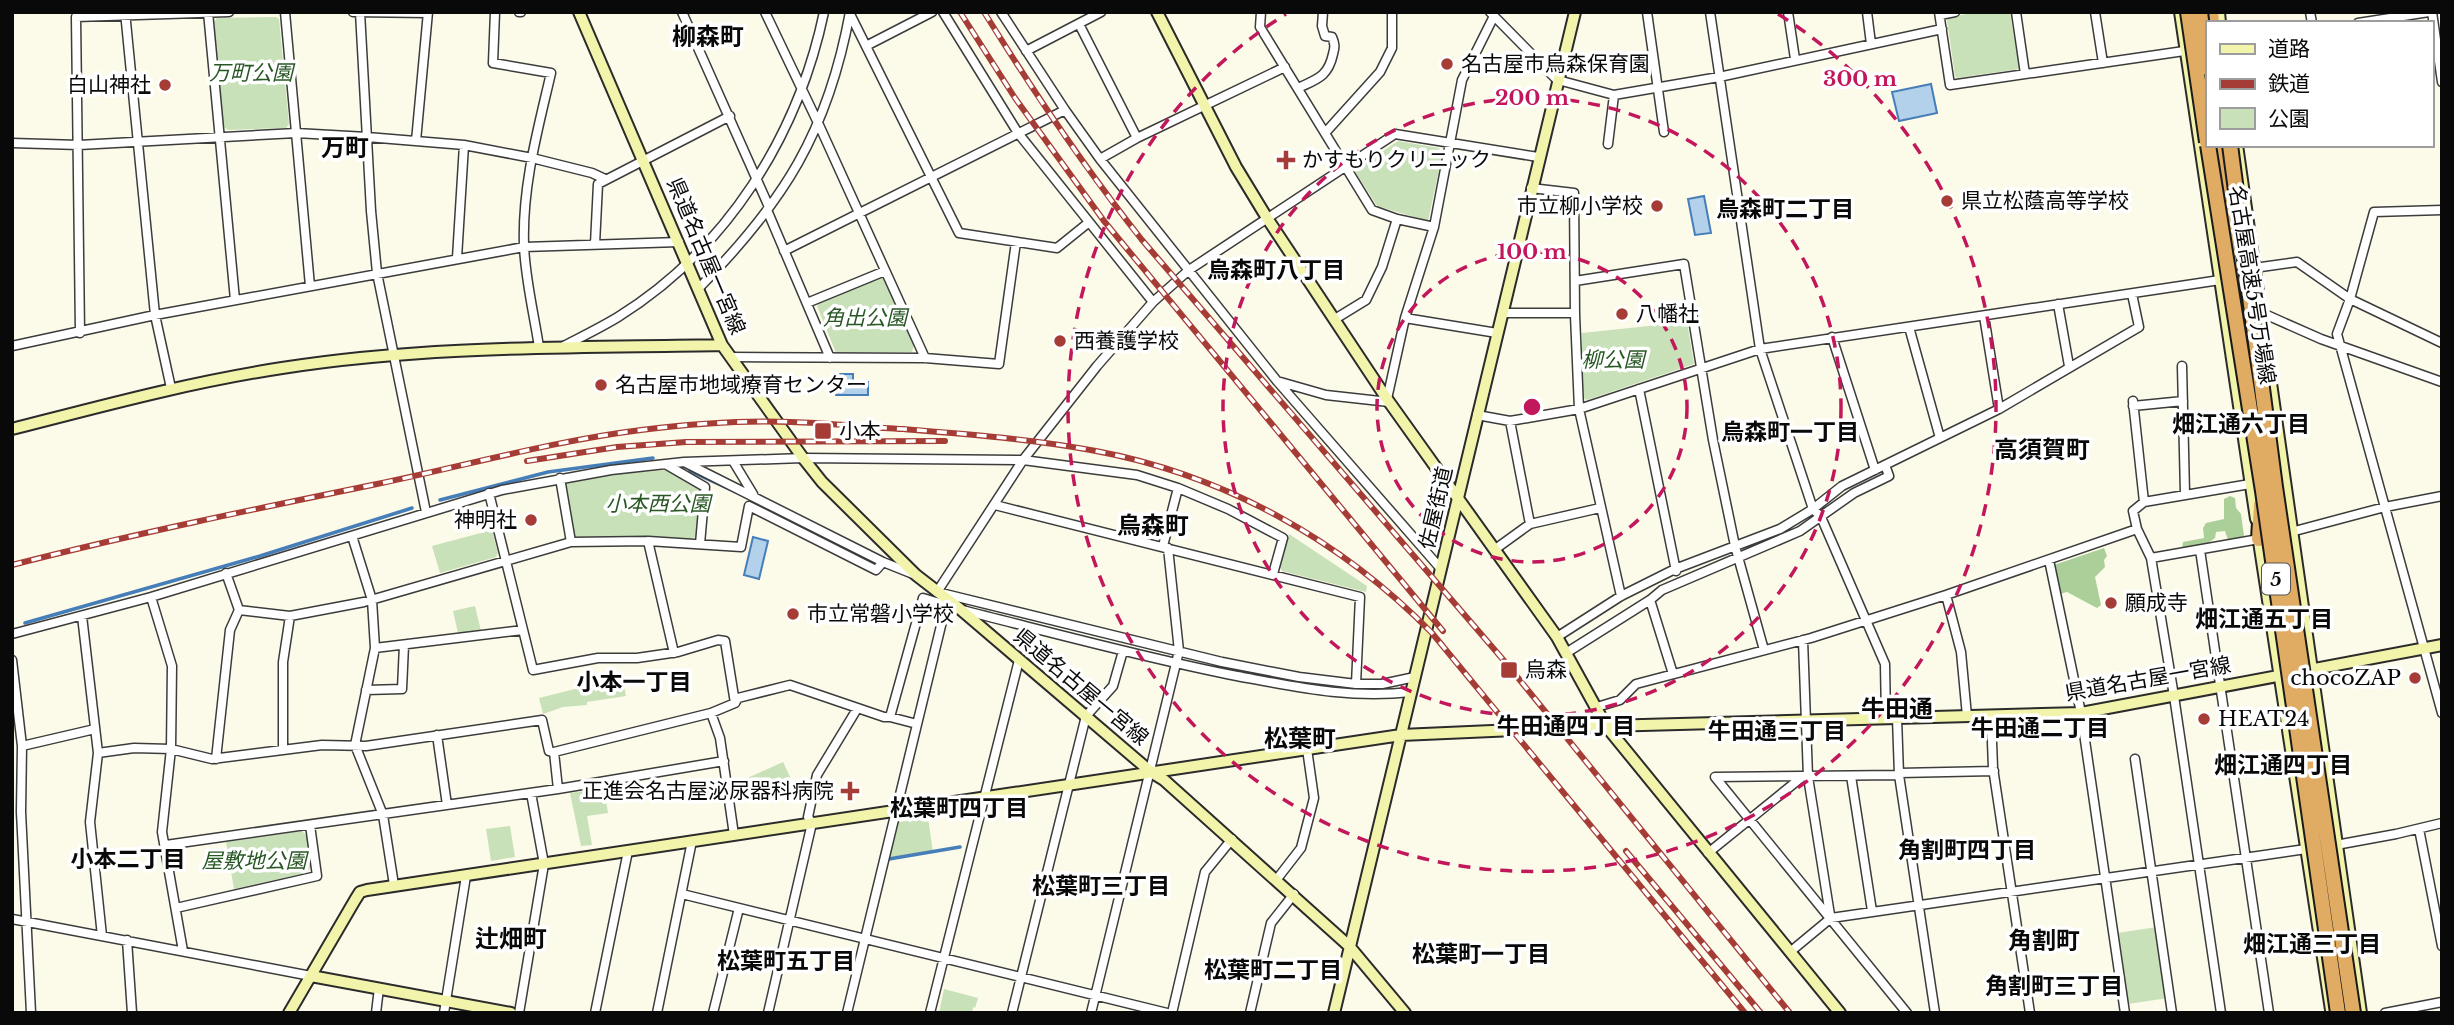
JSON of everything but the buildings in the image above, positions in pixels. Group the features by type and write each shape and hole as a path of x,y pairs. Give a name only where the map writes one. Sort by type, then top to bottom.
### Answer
{"highway":[{"name":"名古屋高速5号万場線","path":"2188,12 2206,131"},
{"path":"2200,12 2206,60"},
{"name":"名古屋高速5号万場線","path":"2208,147 2263,491 2338,1013"},
{"path":"2218,147 2258,421 2261,508 2259,539"},
{"name":"名古屋高速5号万場線","path":"2230,147 2279,513 2353,1013"}],"street":[{"path":"208,12 235,300"},
{"path":"80,332 76,18 229,12"},
{"path":"285,12 310,286"},
{"path":"353,12 428,13 416,141"},
{"path":"360,12 377,273 426,512"},
{"path":"495,12 493,63 551,73 532,158 525,207 524,247 539,347"},
{"name":"県道名古屋一宮線","path":"579,12 722,345 803,458 822,482 947,603 960,609 1151,772 1401,735 1606,726 2081,713 2442,645"},
{"path":"682,12 757,178 784,251 830,358"},
{"path":"765,12 925,358"},
{"path":"562,348 619,316 688,263 722,226 776,147 815,54 824,12"},
{"path":"849,12 960,233 1057,248 1088,223"},
{"path":"699,288 730,257 768,209 804,155 819,125 842,56 849,12"},
{"path":"866,46 932,12"},
{"path":"943,12 1018,133 1153,302"},
{"path":"1001,12 1065,110 1101,159 1277,382 1441,569"},
{"path":"1026,51 1101,12"},
{"path":"1157,12 1236,167 1267,218 1388,400 1557,636 1606,726 1840,1013"},
{"path":"1261,12 1260,27 1372,210 1434,227"},
{"path":"1297,88 1324,75 1331,67 1336,44 1332,37 1325,36 1322,26 1323,12"},
{"path":"1325,133 1380,72 1392,48 1392,12"},
{"name":"佐屋街道","path":"1334,1013 1574,12"},
{"path":"1647,12 1664,132"},
{"path":"1710,12 1760,349 1813,509 1821,517 1885,664 1935,1013"},
{"path":"1788,12 1795,59"},
{"path":"1867,12 1871,44"},
{"path":"1955,12 1940,13 1950,85 2206,47"},
{"path":"2016,12 2025,74"},
{"path":"2095,12 2103,63"},
{"path":"2180,12 2331,1013"},
{"path":"2375,16 2430,12"},
{"path":"125,14 155,315 171,388"},
{"path":"1388,400 1405,318 1434,227 1462,80 1492,14 1558,80 1614,95 1719,77 1942,29"},
{"path":"1079,24 1137,138"},
{"path":"2433,30 2442,82"},
{"path":"1101,159 1137,138 1284,67"},
{"path":"1608,144 1614,95"},
{"path":"784,251 1065,110"},
{"path":"595,244 598,184 730,116"},
{"path":"12,143 79,145 296,133 367,137 464,145 532,158 593,173 605,179"},
{"path":"1415,677 1382,684 1356,684 1299,677 1179,652 937,592 1023,460 1097,366 1153,302 1189,270 1395,134 1538,158"},
{"path":"457,258 464,145"},
{"path":"2237,147 2361,1013"},
{"path":"1531,188 1574,192 1578,409 1620,596"},
{"path":"2442,210 2374,212 2350,299 2337,334 2442,713"},
{"path":"1335,320 1366,300 1382,267 1397,219"},
{"path":"12,346 155,315 524,247 679,242"},
{"path":"730,357 925,358 999,364 1016,242"},
{"path":"2254,268 2297,262 2350,299 2442,343"},
{"path":"1575,281 1684,264 1735,546 1764,650"},
{"path":"807,303 884,271"},
{"path":"1477,415 1510,421 1578,409 1760,349 2220,280"},
{"path":"1557,636 1620,596 1675,569 1780,529 1813,509 1842,486 1999,409 2139,327 2132,294"},
{"path":"2058,304 2069,366"},
{"path":"2260,312 2339,345 2442,382"},
{"path":"1502,313 1575,313"},
{"path":"1984,316 1999,409"},
{"path":"1405,318 1497,333"},
{"path":"1909,327 1940,438"},
{"path":"1832,337 1875,470"},
{"path":"12,429 171,388 283,368 394,355 539,347 722,345"},
{"path":"2182,366 2185,494"},
{"path":"1277,382 1326,395 1388,400"},
{"path":"1639,389 1675,569 1680,580"},
{"path":"2144,502 2133,403 2183,401"},
{"path":"1510,421 1530,523"},
{"path":"12,634 152,597 489,494 560,478 684,462 803,458 1023,460 1137,475 1178,488 1228,509 1283,538 1273,573"},
{"path":"733,461 754,495"},
{"path":"684,462 883,562 916,575"},
{"path":"667,465 705,487 700,544"},
{"path":"1566,653 1680,580 1800,531 1854,494 1889,476 1885,466"},
{"path":"560,478 571,542"},
{"path":"2221,1013 2151,558 2137,530 2133,511 2144,502 2250,484"},
{"path":"1091,1013 1179,652 1165,547 1178,488"},
{"path":"489,494 533,670 598,658 637,658 674,653 725,640 735,703"},
{"path":"2291,532 2385,507 2442,496"},
{"path":"995,505 1360,597 1356,684"},
{"path":"239,610 290,616 372,600 571,542 648,541 741,547 749,506 876,570 883,562"},
{"path":"1494,550 1530,523 1600,508"},
{"path":"1597,707 1620,700 1636,684 1803,640 2137,530"},
{"path":"352,536 372,600 375,648 355,745 383,815 394,885"},
{"path":"2151,558 2259,539"},
{"path":"648,541 674,653"},
{"path":"2200,550 2269,1013"},
{"path":"2049,559 2081,713 2125,1013"},
{"path":"216,759 230,629 239,610 226,573"},
{"path":"1946,595 1961,652 1967,716"},
{"path":"152,597 172,666 171,749 162,832 183,951"},
{"path":"847,1013 947,603 923,598 890,717"},
{"path":"1650,600 1673,674"},
{"path":"960,609 1177,664 1334,694 1383,695 1412,692"},
{"path":"82,615 98,753 90,822 102,936"},
{"path":"283,750 283,662 290,616"},
{"path":"375,648 523,630"},
{"path":"1803,640 1805,777 1831,918"},
{"path":"366,690 402,690 404,645"},
{"path":"1012,1013 1086,716 1113,686 1123,651"},
{"path":"12,660 15,715 22,746 17,779 28,922 31,1013"},
{"path":"930,1013 1019,660"},
{"path":"98,753 134,748 171,749 216,759 322,745 366,746 542,720 549,751 554,752 711,713 735,703 738,698 790,685 857,709 917,724"},
{"path":"768,1013 812,824 807,817 817,775 857,709"},
{"path":"711,713 720,738 734,835"},
{"path":"1991,715 1994,771 2030,1013"},
{"path":"22,746 95,729"},
{"path":"437,735 447,805"},
{"path":"1277,879 1301,848 1314,798 1307,749"},
{"path":"554,752 558,789"},
{"path":"2135,759 2172,1013"},
{"path":"166,845 558,789 724,761"},
{"path":"1907,1013 1715,777 1994,771"},
{"path":"289,1013 360,892 1151,772 1164,780 1232,839 1349,946 1405,1013"},
{"path":"1851,776 1872,911"},
{"path":"1708,853 1805,777"},
{"path":"519,1013 544,864 531,793"},
{"path":"2336,845 2442,823"},
{"path":"176,908 317,876 310,825"},
{"path":"2419,829 2442,946"},
{"path":"682,894 1169,1013 1205,872 1232,839"},
{"path":"657,1013 692,841"},
{"path":"1790,951 1831,918 2306,849"},
{"path":"595,1013 628,851"},
{"path":"445,1007 466,876"},
{"path":"1250,1013 1270,923 1294,894"},
{"path":"713,1013 739,908"},
{"path":"12,919 379,989 445,1007 511,1013"},
{"path":"127,940 132,1013"},
{"path":"376,1013 379,989"},
{"path":"2385,1013 2442,1002"}],"green space":[{"path":"1979,12 2010,12 2019,69 1957,78 1955,76 1947,20 1949,17"},
{"name":"万町公園","path":"217,18 279,19 289,124 286,128 228,130 223,126 214,22"},
{"path":"1398,141 1439,148 1442,156 1428,221 1377,206 1354,170"},
{"name":"角出公園","path":"878,276 883,278 914,345 912,352 836,353 817,306 819,302"},
{"name":"柳公園","path":"1687,322 1694,364 1587,400 1582,397 1582,333"},
{"name":"小本西公園","path":"665,470 702,489 696,537 575,536 565,484 571,478"},
{"path":"2230,496 2235,498 2236,508 2241,514 2244,536 2228,540 2225,531 2216,532 2215,538 2207,544 2182,548 2183,542 2204,538 2203,528 2206,523 2224,519 2224,499"},
{"path":"492,530 498,553 496,557 440,573 432,546"},
{"path":"1289,534 1367,586 1366,592 1282,571 1279,565"},
{"path":"2104,548 2107,556 2104,560 2105,567 2095,577 2101,605 2097,608 2067,592 2060,594 2054,565"},
{"path":"475,606 481,631 458,633 453,611"},
{"path":"623,681 626,696 587,702 587,705 563,707 543,714 539,698 591,685"},
{"path":"783,762 792,781 771,791 734,801 732,785"},
{"path":"604,788 608,813 587,816 592,845 581,846 570,793"},
{"path":"928,818 933,852 889,859 899,822"},
{"path":"510,826 515,857 491,861 486,829"},
{"name":"屋敷地公園","path":"302,831 307,836 312,865 306,873 234,889 226,842"},
{"path":"2157,927 2168,998 2128,1004 2117,933"},
{"path":"944,989 978,998 972,1013 939,1013"}],"water":[{"path":"1931,84 1937,113 1899,121 1892,92"},
{"path":"1704,196 1711,233 1695,235 1688,199"},
{"path":"835,374 853,374 853,382 868,382 868,395 836,395"},
{"path":"753,537 768,541 759,579 744,575"}],"waterway":[{"path":"440,500 548,472 653,458"},
{"path":"690,471 736,492"},
{"path":"25,623 260,556 412,508"},
{"path":"774,511 874,564"},
{"path":"889,859 960,847"}],"railway":[{"path":"960,12 1015,98 1104,221 1443,631"},
{"path":"984,12 1060,128 1142,240 1506,663 1790,1013"},
{"path":"12,565 148,532 542,447 678,426 772,422 903,429 1048,443 1143,462 1190,476 1278,516 1319,541 1397,599 1432,633 1745,1013"},
{"path":"527,461 617,447 686,442 945,441"},
{"path":"1626,851 1761,1013"}],"place":[{"name":"名古屋市烏森保育園","path":"1447,64"},
{"name":"白山神社","path":"165,85"},
{"name":"かすもりクリニック","path":"1286,160"},
{"name":"県立松蔭高等学校","path":"1947,201"},
{"name":"市立柳小学校","path":"1657,206"},
{"name":"八幡社","path":"1622,314"},
{"name":"西養護学校","path":"1060,341"},
{"name":"名古屋市地域療育センター","path":"601,385"},
{"name":"小本","path":"823,431"},
{"name":"神明社","path":"531,520"},
{"name":"願成寺","path":"2111,603"},
{"name":"市立常磐小学校","path":"793,614"},
{"name":"烏森","path":"1509,670"},
{"name":"chocoZAP","path":"2415,678"},
{"name":"HEAT24","path":"2204,719"},
{"name":"正進会名古屋泌尿器科病院","path":"850,791"}],"district":[{"name":"柳森町","path":"708,36"},
{"name":"万町","path":"345,147"},
{"name":"烏森町二丁目","path":"1785,209"},
{"name":"烏森町八丁目","path":"1276,270"},
{"name":"畑江通六丁目","path":"2241,424"},
{"name":"烏森町一丁目","path":"1790,432"},
{"name":"高須賀町","path":"2042,449"},
{"name":"烏森町","path":"1153,525"},
{"name":"畑江通五丁目","path":"2264,619"},
{"name":"小本一丁目","path":"634,682"},
{"name":"牛田通","path":"1897,708"},
{"name":"牛田通四丁目","path":"1566,726"},
{"name":"牛田通二丁目","path":"2040,728"},
{"name":"牛田通三丁目","path":"1777,731"},
{"name":"松葉町","path":"1300,738"},
{"name":"畑江通四丁目","path":"2283,765"},
{"name":"松葉町四丁目","path":"959,808"},
{"name":"角割町四丁目","path":"1967,850"},
{"name":"小本二丁目","path":"128,859"},
{"name":"松葉町三丁目","path":"1101,886"},
{"name":"辻畑町","path":"511,938"},
{"name":"角割町","path":"2044,940"},
{"name":"畑江通三丁目","path":"2312,944"},
{"name":"松葉町一丁目","path":"1481,954"},
{"name":"松葉町五丁目","path":"786,961"},
{"name":"松葉町二丁目","path":"1273,970"},
{"name":"角割町三丁目","path":"2054,986"}]}
